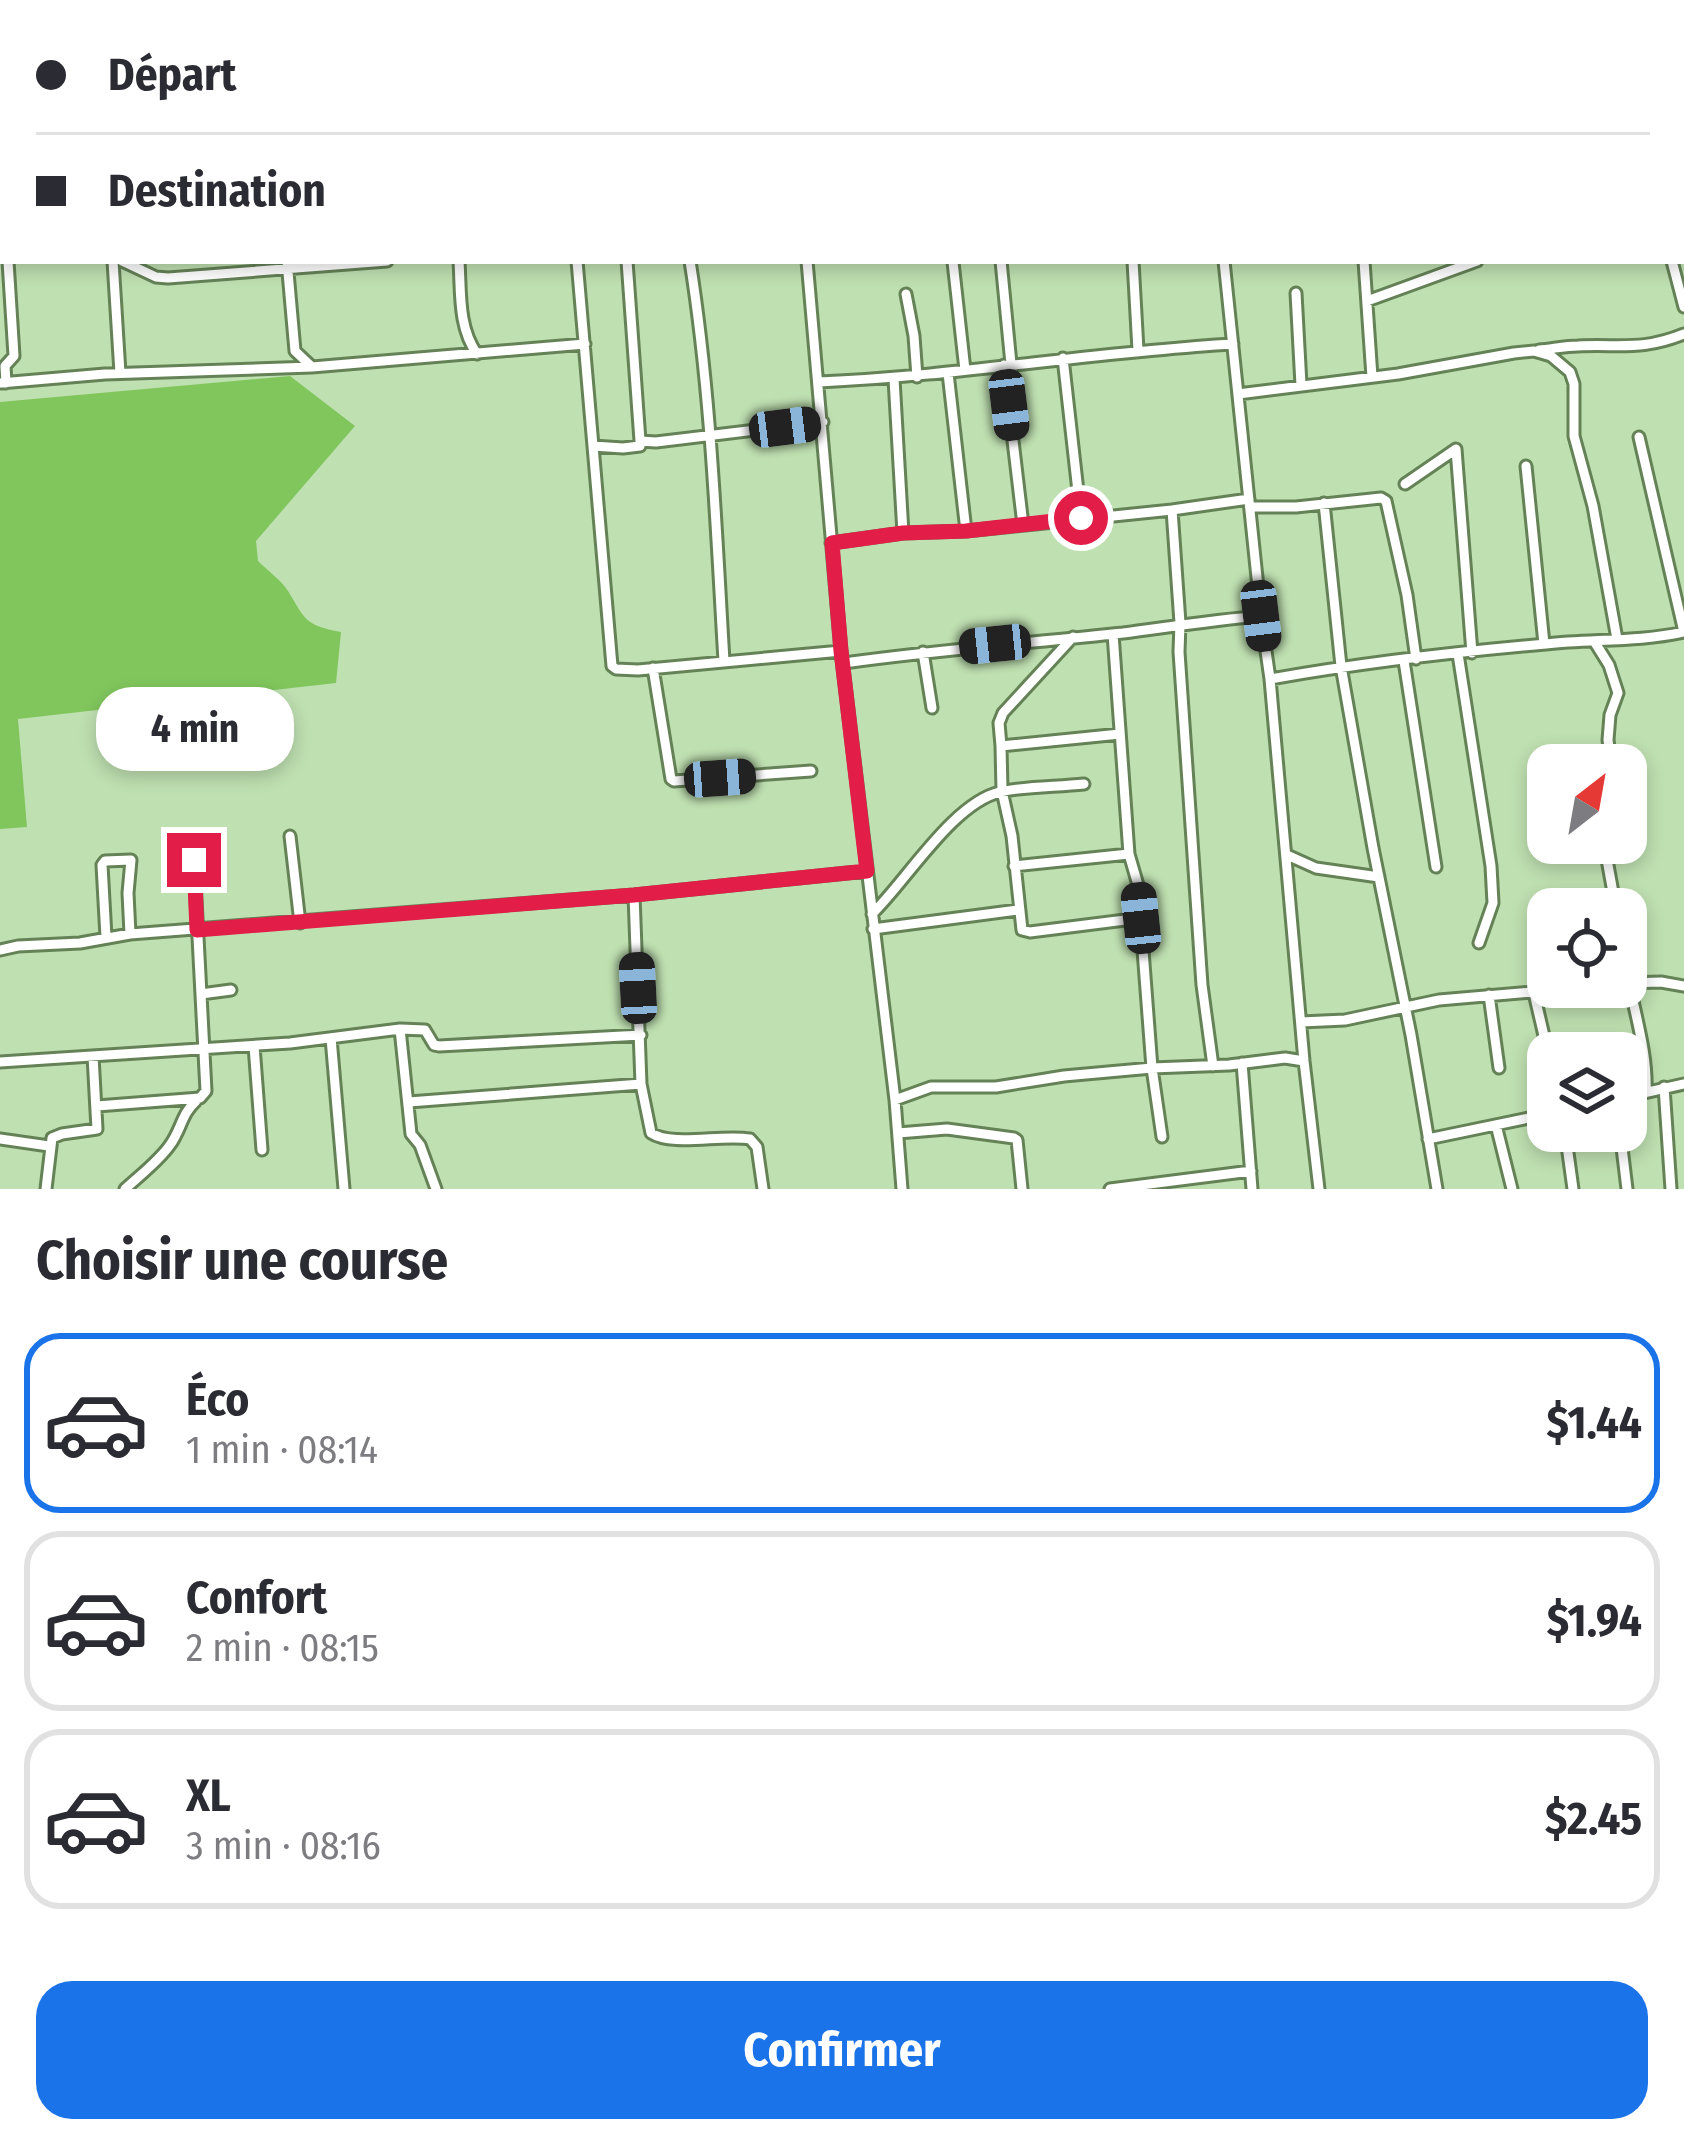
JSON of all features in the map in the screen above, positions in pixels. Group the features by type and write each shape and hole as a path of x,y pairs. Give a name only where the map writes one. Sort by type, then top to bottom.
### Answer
{"street":[{"path":"8,264 14,357 5,366 3,383 120,373 312,367 584,344"},
{"path":"117,264 120,373"},
{"path":"124,264 168,278 327,264"},
{"path":"459,264 464,326 477,354"},
{"path":"577,264 616,669 922,652 1261,616"},
{"path":"593,446 640,446 627,264"},
{"path":"690,264 710,436 724,662"},
{"path":"807,264 842,657 902,1189"},
{"path":"953,264 965,370"},
{"path":"1001,264 1022,525"},
{"path":"1133,264 1138,350"},
{"path":"1224,264 1319,1189"},
{"path":"1364,264 1372,377"},
{"path":"1425,264 1426,278"},
{"path":"1367,301 1469,264"},
{"path":"1672,264 1684,308"},
{"path":"287,266 295,351 312,367"},
{"path":"1296,293 1301,386"},
{"path":"907,294 917,377"},
{"path":"1238,394 1534,351 1578,346 1633,348 1684,334"},
{"path":"819,382 917,377 1138,350 1233,344"},
{"path":"1534,351 1561,363 1574,383 1574,436 1593,506 1617,639"},
{"path":"1063,358 1081,518"},
{"path":"948,373 966,531"},
{"path":"894,379 903,533"},
{"path":"640,441 823,422"},
{"path":"1270,679 1341,666 1684,632 1639,437"},
{"path":"1405,484 1456,449 1472,653"},
{"path":"1526,466 1544,644"},
{"path":"832,543 1249,503 1381,498 1387,502 1407,595 1410,660 1436,867"},
{"path":"1324,503 1341,666 1437,1189"},
{"path":"1172,510 1202,985 1213,1066"},
{"path":"1113,634 1129,854 1138,885 1162,1137"},
{"path":"1073,637 1003,713 1000,723 1002,791 1012,836 1021,928 1025,932 1141,918"},
{"path":"1594,640 1618,693 1610,715 1609,744"},
{"path":"922,652 932,709"},
{"path":"1458,654 1491,866 1493,903 1479,943"},
{"path":"653,668 674,781 811,771"},
{"path":"1001,746 1120,734"},
{"path":"872,914 950,824 978,800 1002,791 1084,784"},
{"path":"290,836 300,923"},
{"path":"125,1189 166,1151 185,1111 206,1091 193,857 188,852 169,856"},
{"path":"1014,866 1129,854"},
{"path":"1287,855 1316,868 1379,877"},
{"path":"106,937 105,861 131,860 130,934"},
{"path":"0,950 130,934 634,895 867,871"},
{"path":"634,895 641,1084 648,1122 655,1137 750,1139 757,1148 763,1189"},
{"path":"873,929 1018,910"},
{"path":"1647,984 1684,986"},
{"path":"201,994 231,990"},
{"path":"1300,1022 1380,1014 1404,1005 1527,993"},
{"path":"1489,995 1498,1068"},
{"path":"0,1062 254,1046 400,1028 425,1030 434,1045 446,1047 641,1036"},
{"path":"400,1028 411,1134 420,1145 436,1189"},
{"path":"332,1038 344,1189"},
{"path":"1285,1058 1304,1038"},
{"path":"254,1046 262,1150"},
{"path":"46,1189 49,1146 55,1135 96,1131 93,1056"},
{"path":"895,1100 931,1087 997,1087 1152,1068 1285,1058 1304,1061"},
{"path":"1242,1063 1252,1189"},
{"path":"409,1102 641,1084"},
{"path":"1647,1092 1684,1084"},
{"path":"1664,1088 1671,1189"},
{"path":"97,1106 200,1097"},
{"path":"1428,1138 1527,1118"},
{"path":"1496,1125 1512,1189"},
{"path":"898,1133 947,1129 1016,1139 1022,1189"},
{"path":"0,1139 49,1146"},
{"path":"1568,1152 1573,1189"},
{"path":"1623,1152 1628,1189"},
{"path":"1110,1189 1182,1184 1250,1171"}],"green space":[{"path":"290,376 355,426 256,541 258,561 285,587 307,620 341,632 336,683 18,719 27,827 0,829 0,402"}],"route":[{"path":"194,860 197,930 867,871 832,543 1081,518"}]}
